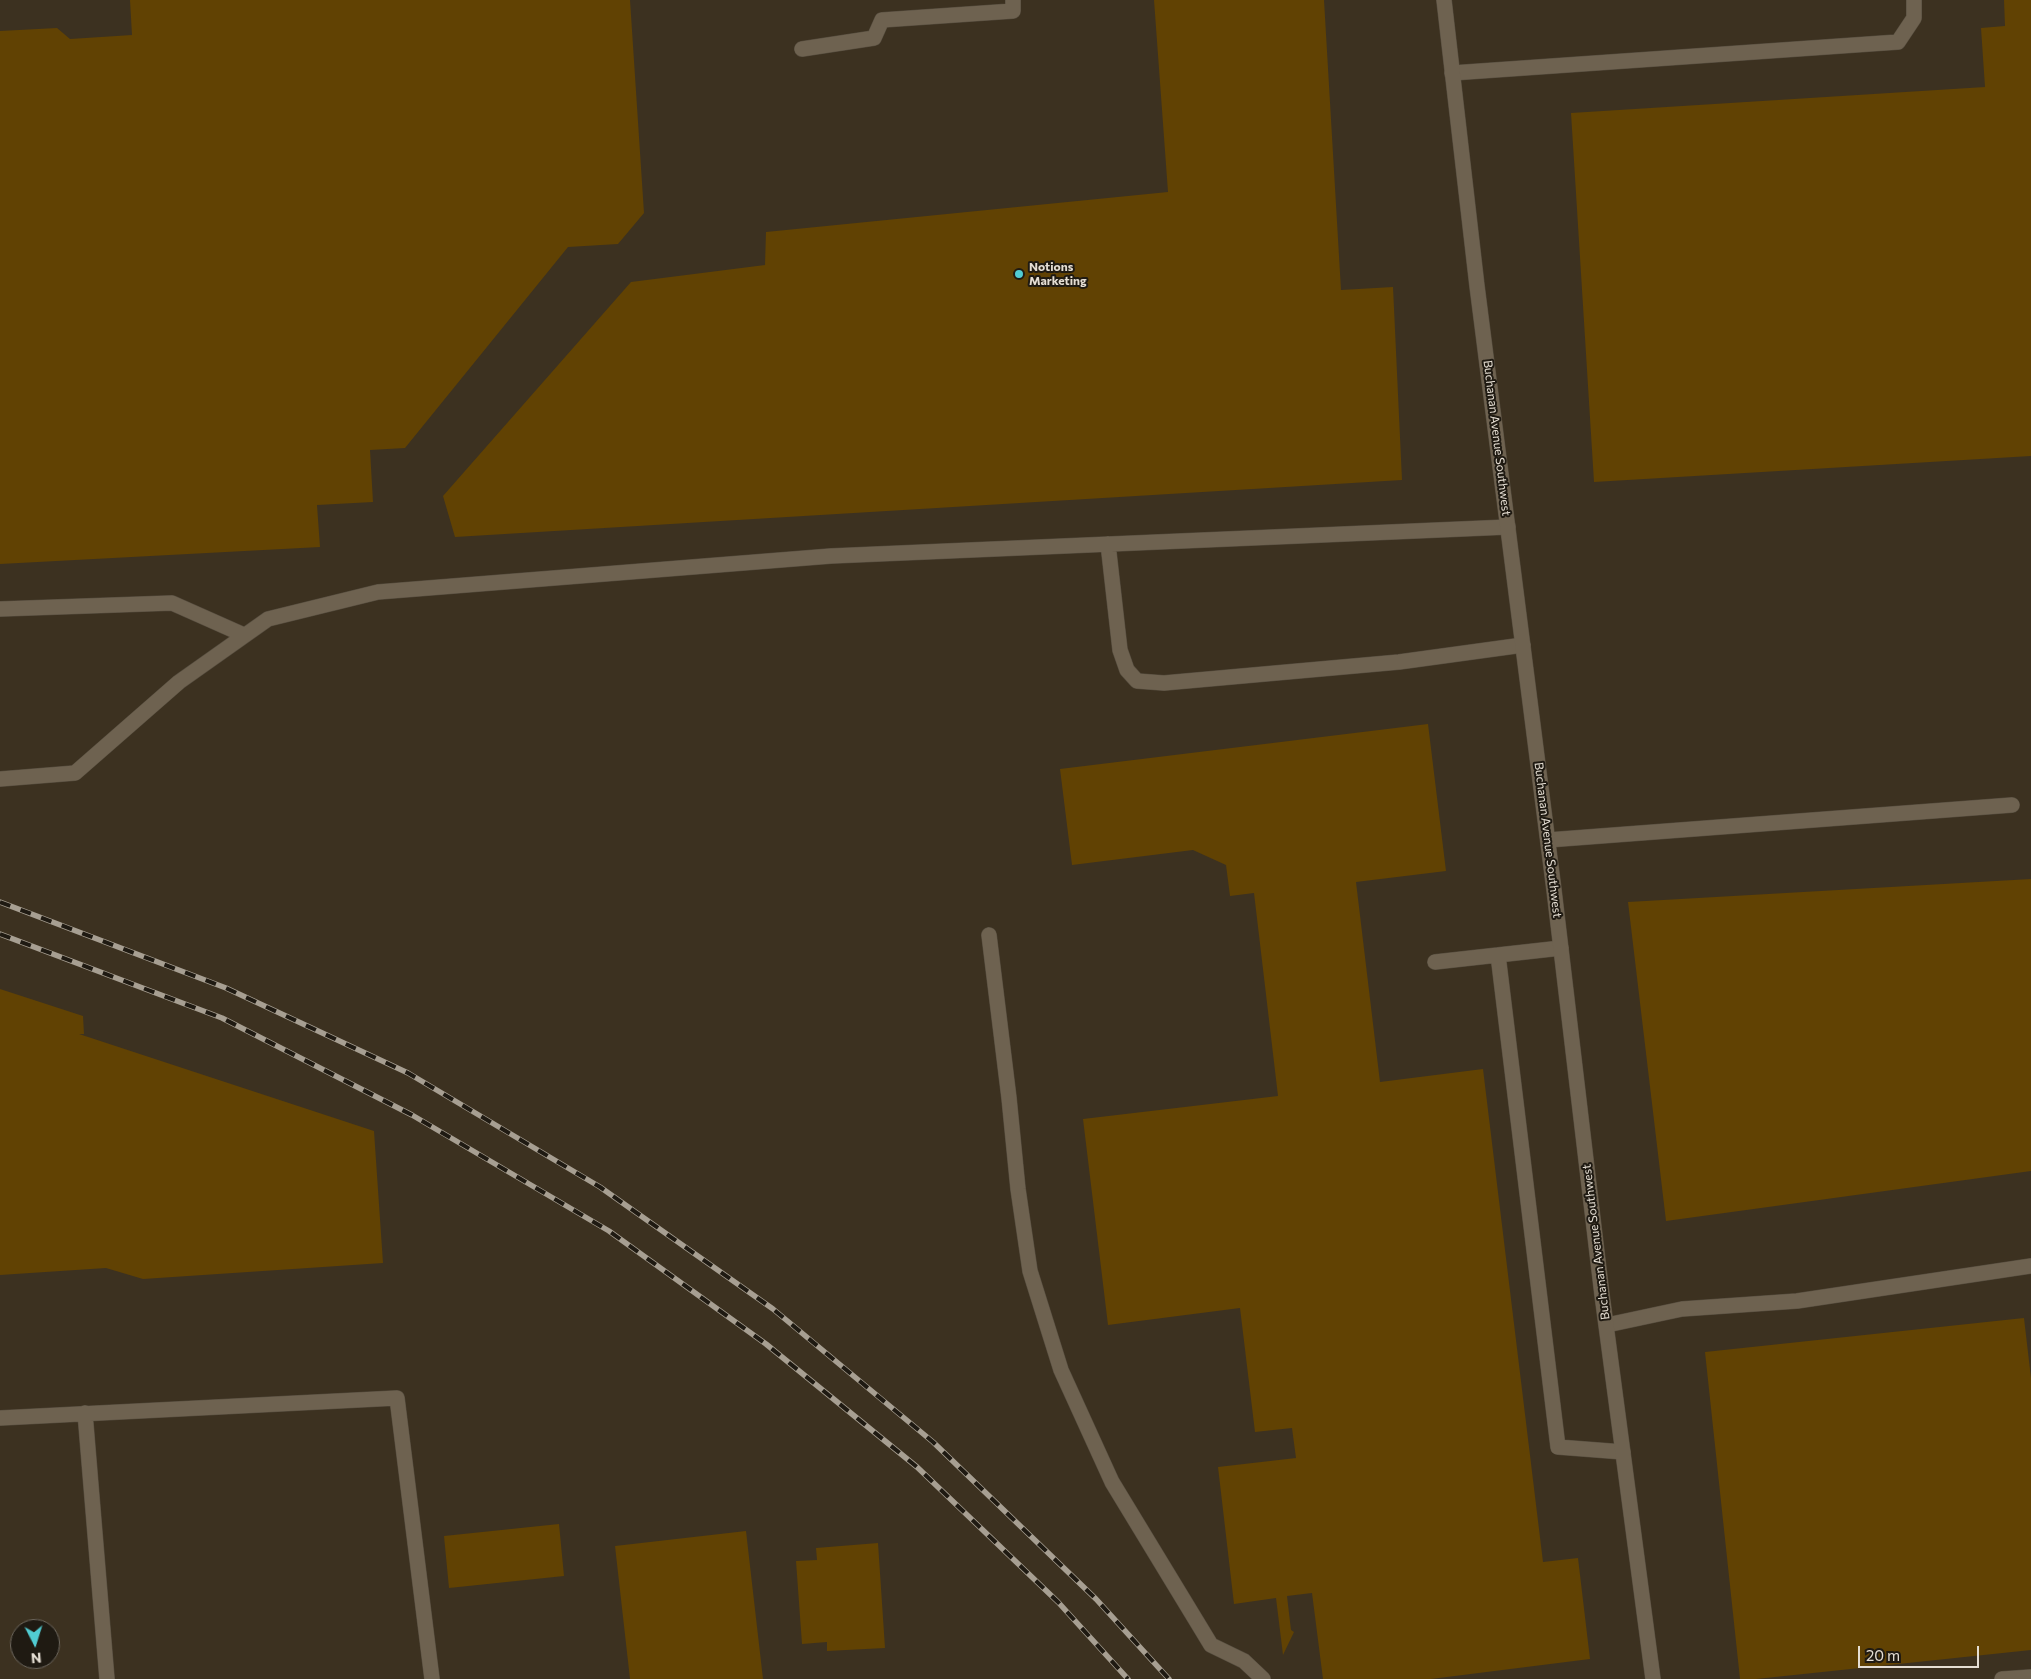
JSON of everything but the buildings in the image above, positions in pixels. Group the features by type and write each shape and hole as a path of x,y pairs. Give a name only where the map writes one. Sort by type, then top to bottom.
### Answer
{"street":[{"path":"802,49 874,38 882,20 1013,11 1013,0"},
{"name":"Buchanan Avenue Southwest","path":"1444,0 1606,1325 1653,1679"},
{"path":"1452,73 1898,42 1914,18 1914,0"},
{"path":"0,779 75,773 179,682 268,619 378,592 831,556 1508,527"},
{"path":"1108,544 1120,650 1127,670 1137,680 1164,683 1399,662 1523,646"},
{"path":"0,609 172,603 244,635"},
{"path":"1548,840 2012,805"},
{"path":"989,935 1018,1189 1030,1271 1061,1370 1112,1482 1164,1571 1211,1645 1244,1661 1263,1679"},
{"path":"1435,962 1561,948"},
{"path":"1498,955 1558,1447 1623,1452"},
{"path":"1606,1325 1682,1310 1797,1301 2031,1266"},
{"path":"0,1418 397,1398 432,1679"},
{"path":"85,1414 107,1679"},
{"path":"2002,1679 2031,1677"}],"railway":[{"path":"0,902 226,988 408,1073 600,1187 773,1309 933,1442 1096,1599 1169,1679"},
{"path":"0,934 222,1018 412,1115 609,1231 766,1344 917,1467 1058,1602 1128,1679"}],"place":[{"name":"Notions Marketing","path":"1019,274"}]}
